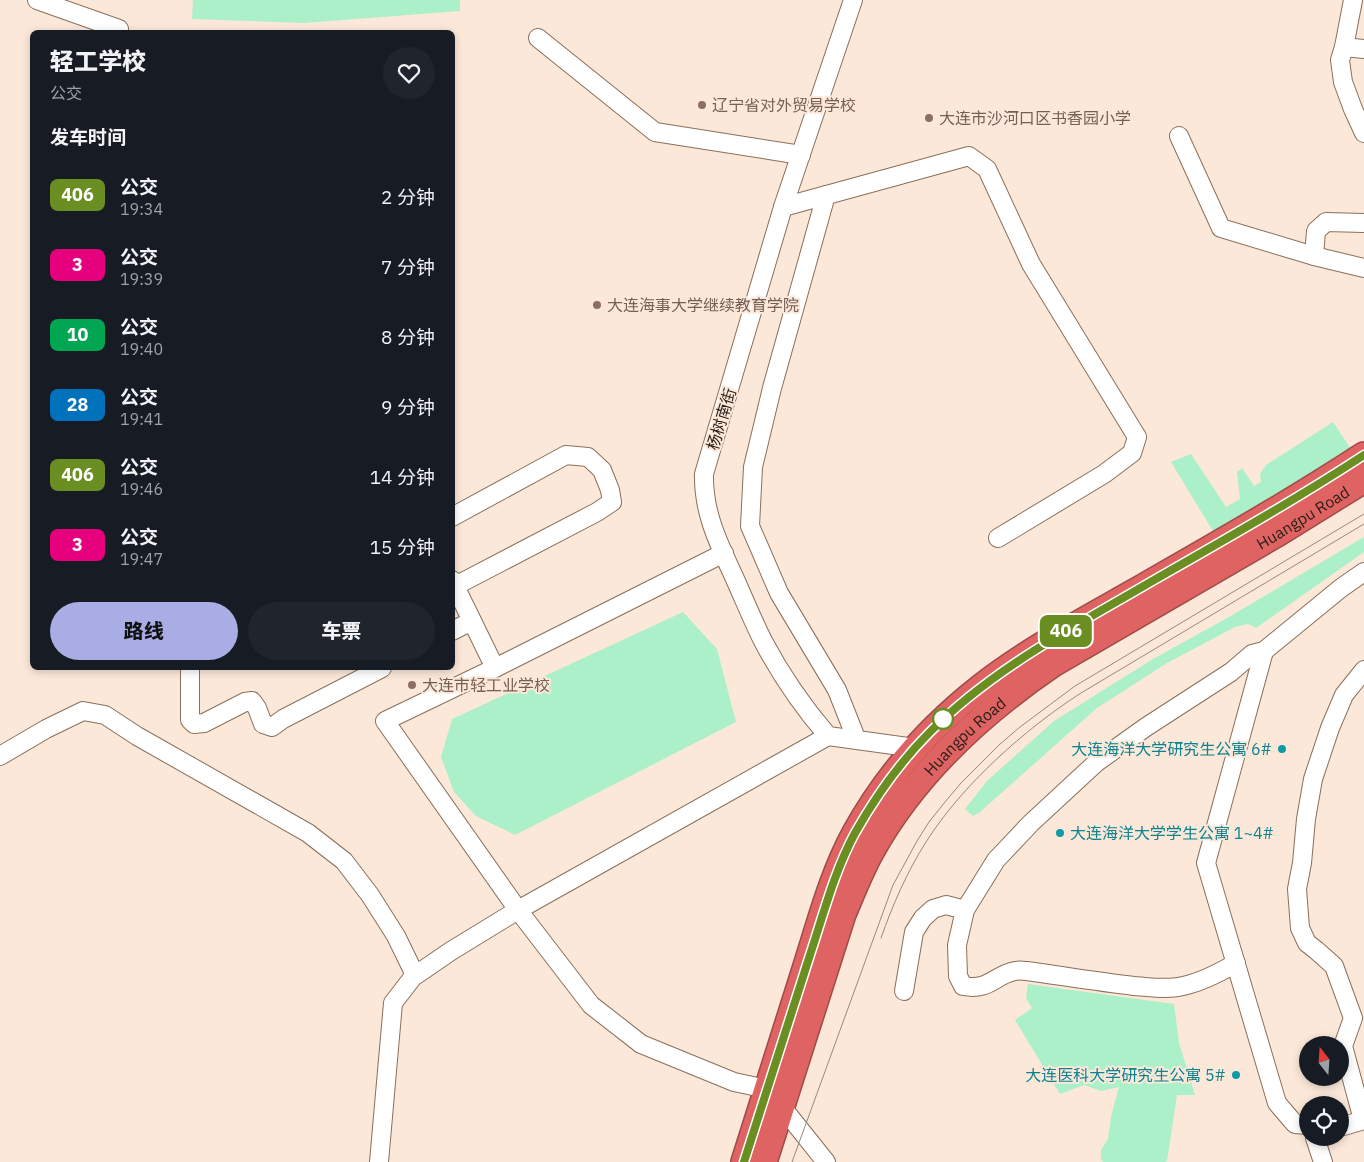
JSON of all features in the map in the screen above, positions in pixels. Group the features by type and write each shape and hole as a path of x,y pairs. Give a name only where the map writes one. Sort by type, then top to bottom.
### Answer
{"highway":[{"name":"Huangpu Road","path":"764,1162 774,1098 822,917 846,852 870,807 915,748 930,732 982,686 1017,662 1271,513 1364,455"},
{"name":"Huangpu Road","path":"744,1162 774,1098 856,883 871,852 887,826 905,800 934,765 987,713 1045,670 1275,535 1364,480"}],"street":[{"path":"37,0 119,29"},
{"name":"杨树南街","path":"828,736 783,676 763,641 713,530 706,506 704,474 783,208 853,0"},
{"path":"1353,0 1340,60 1342,82 1364,133"},
{"path":"538,38 656,132 801,155"},
{"path":"1344,47 1364,49"},
{"path":"1179,136 1221,228 1314,256 1364,268"},
{"path":"783,208 968,156 987,169 1031,264 1137,437 1132,453 1111,469 998,538"},
{"path":"826,195 772,388 753,466 750,526 779,593 837,690 854,734"},
{"path":"1314,256 1316,231 1326,222 1364,223"},
{"path":"455,515 566,455 588,457 602,470 610,490 612,502 597,512 455,583"},
{"path":"724,553 385,721 518,910 591,1005 641,1044 774,1098 826,1162"},
{"path":"1236,963 1200,982 1182,987 1161,988 1112,984 1027,971 1015,971 987,985 971,987 963,986 958,976 957,945 965,910 996,860 1097,762 1146,727 1231,672 1252,654 1264,651 1341,588 1364,573"},
{"path":"455,585 495,668"},
{"path":"455,630 472,621"},
{"path":"1264,651 1206,863 1277,1102 1299,1122"},
{"path":"190,670 190,720 194,724 204,723 245,702 252,701 263,724 272,727 283,719 378,670"},
{"path":"1349,1124 1363,1120 1343,1046 1353,1018 1334,966 1307,943 1300,928 1297,889 1313,779 1330,728 1344,695 1364,670"},
{"path":"0,756 46,729 83,711 105,715 137,736 308,834 344,861 370,895 396,936 415,975"},
{"path":"380,1162 393,1003 415,975 450,951 518,910 828,736 915,748"},
{"path":"904,991 914,932 923,918 933,909 946,905 965,910"},
{"path":"1317,1146 1322,1162"}],"green space":[{"path":"193,0 460,0 460,11 304,23 192,19"},
{"path":"1333,422 1353,452 1216,536 1171,462 1191,454 1226,507 1240,499 1237,472 1242,468 1254,486 1261,482 1260,474 1266,465"},
{"path":"1364,537 1364,552 1256,628 1248,624 1235,627 1167,663 1097,708 980,812 973,816 965,809 987,781 1054,721 1153,659 1229,617"},
{"path":"683,612 717,649 736,722 515,835 476,816 454,792 441,757 452,719"},
{"path":"1028,984 1174,1004 1179,1043 1195,1095 1177,1095 1167,1161 1104,1162 1101,1160 1101,1150 1108,1139 1111,1117 1119,1087 1101,1091 1084,1085 1060,1094 1015,1020 1032,1008 1026,998"}],"tram line":[{"path":"792,1162 893,885 929,822 961,783 1020,727 1075,686 1364,514"},
{"path":"881,938 901,889 926,842 976,779 1017,741 1038,723 1081,693 1364,524"}],"bus line":[{"name":"406","path":"744,1162 835,878 855,833 870,807 909,755 955,709 982,686 1013,665 1067,631 1262,518 1364,455"}],"place":[{"name":"辽宁省对外贸易学校","path":"702,105"},
{"name":"大连市沙河口区书香园小学","path":"929,118"},
{"name":"大连海事大学继续教育学院","path":"597,305"},
{"name":"大连市轻工业学校","path":"412,685"},
{"name":"大连海洋大学研究生公寓 6#","path":"1282,749"},
{"name":"大连海洋大学学生公寓 1~4#","path":"1060,833"},
{"name":"大连医科大学研究生公寓 5#","path":"1236,1075"}]}
